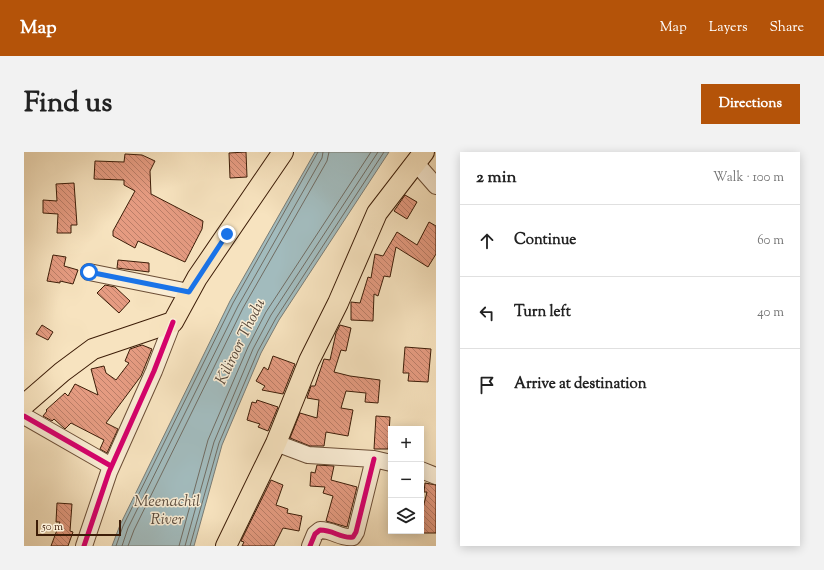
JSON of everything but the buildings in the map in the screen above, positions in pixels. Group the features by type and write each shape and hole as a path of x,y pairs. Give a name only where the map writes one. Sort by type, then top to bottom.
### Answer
{"main road":[{"path":"24,405 62,372 93,348 173,322 189,292 283,152"},
{"path":"226,546 276,443 309,361 338,303 377,213 419,157"}],"street":[{"path":"419,157 436,186"},
{"path":"89,272 189,292"},
{"path":"84,546 111,466 154,371 173,322"},
{"path":"24,416 111,466"},
{"path":"276,443 308,455 374,459 388,462"},
{"path":"310,546 320,530 329,530 347,538 353,538 356,532 374,459"},
{"path":"424,471 436,476"}],"water":[{"name":"Meenachil River","path":"315,152 389,152 279,320 261,353 222,445 194,546 112,546 120,525 230,301"}],"cycle path":[{"path":"84,546 109,472 154,371 173,322"},
{"path":"24,416 111,466"},
{"path":"310,546 315,534 320,530 329,531 345,537 353,537 356,532 374,459"}],"route":[{"path":"89,272 189,292 227,234"}],"water label":[{"name":"Kiliroor Thodu","path":"239,341"}]}
